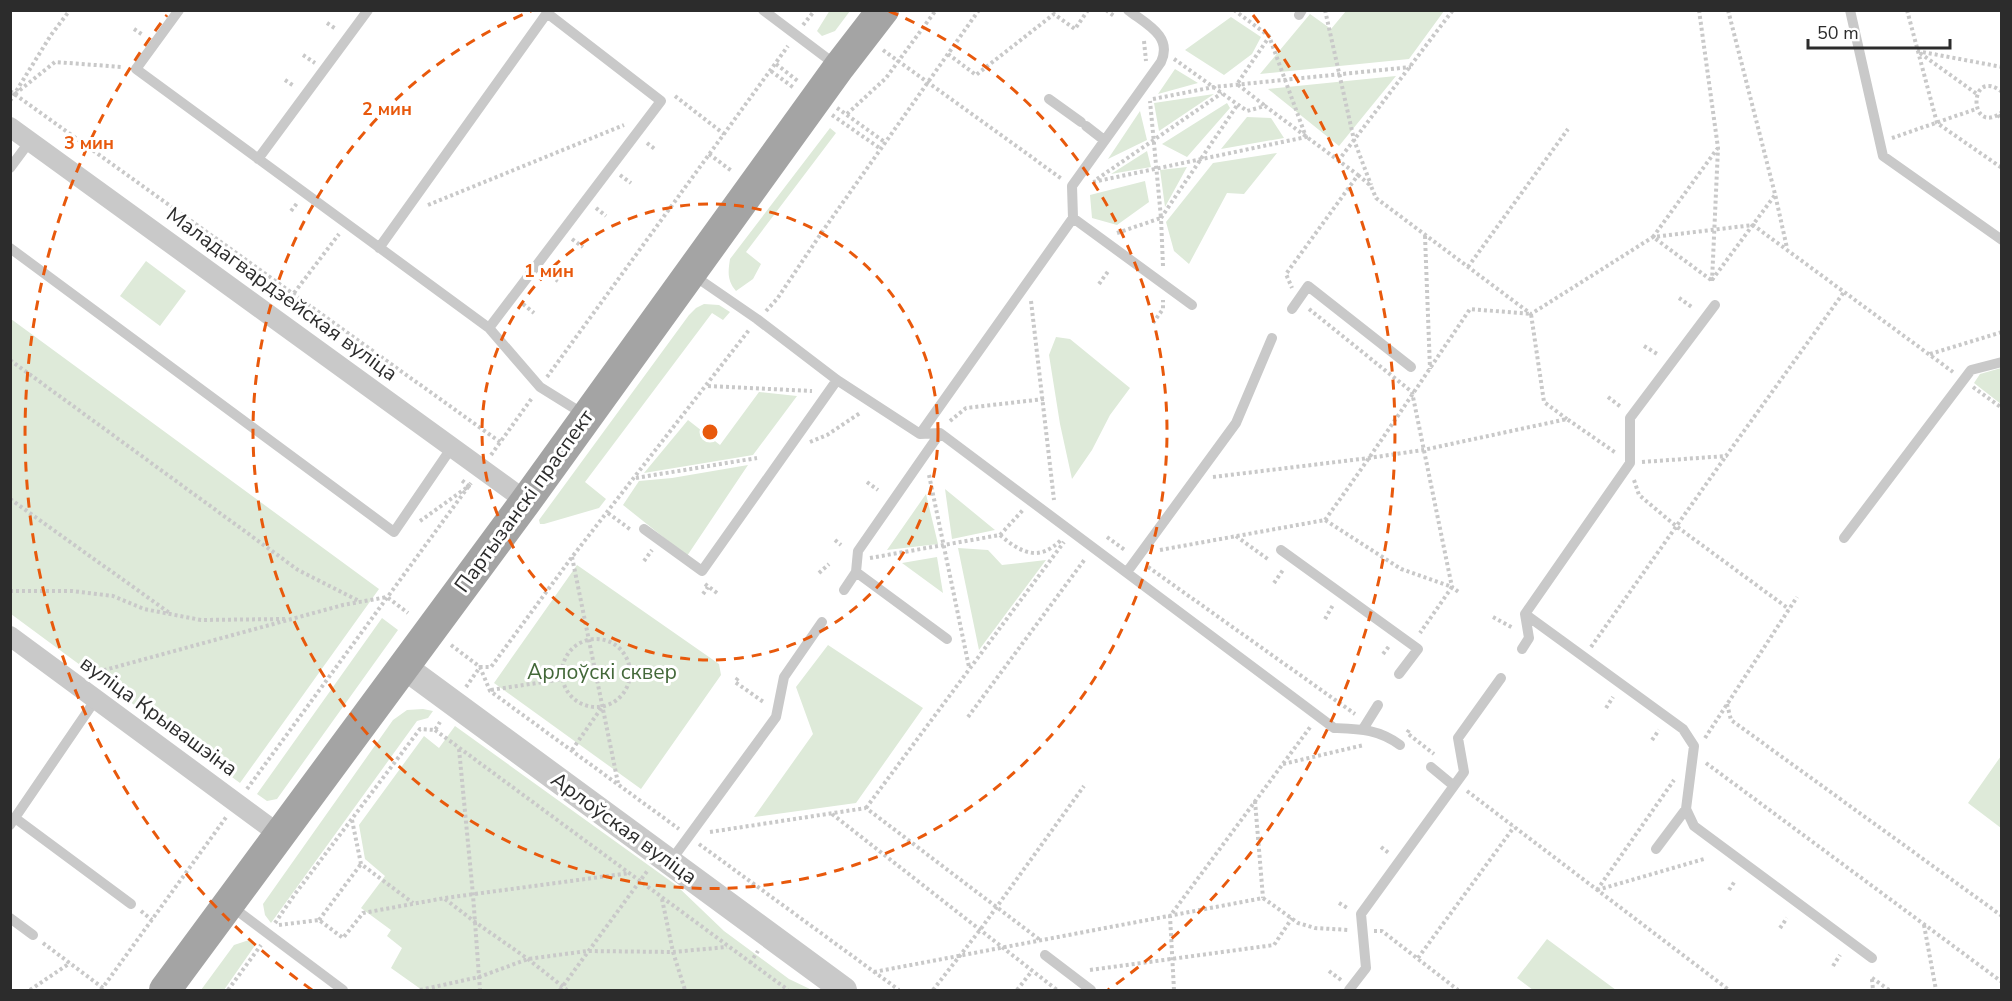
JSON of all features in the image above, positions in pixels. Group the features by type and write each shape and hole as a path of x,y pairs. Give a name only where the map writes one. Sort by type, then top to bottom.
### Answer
{"main road":[{"name":"Партызанскі праспект","path":"165,990 526,501 839,67 883,10"}],"street":[{"name":"Маладагвардзейская вуліца","path":"10,127 526,501"},
{"name":"вуліца Крывашэіна","path":"10,636 280,835"},
{"name":"Арлоўская вуліца","path":"403,666 844,990"}],"lane":[{"path":"179,10 136,69 489,328 540,387 586,416"},
{"path":"258,159 368,10"},
{"path":"763,10 839,67"},
{"path":"920,434 1073,218 1072,186 1165,53 1159,34 1128,10"},
{"path":"1850,10 1883,156 2001,240"},
{"path":"379,248 547,13 661,101 489,328"},
{"path":"1050,99 1104,140"},
{"path":"10,168 30,141"},
{"path":"1073,218 1192,305"},
{"path":"10,248 394,532 452,447"},
{"path":"690,273 757,319 837,380 920,434 940,433 1334,728 1365,726 1396,742"},
{"path":"1295,305 1308,286 1411,367"},
{"path":"1522,649 1529,638 1525,614 1630,463 1630,418 1715,305"},
{"path":"1127,572 1236,423 1272,338"},
{"path":"1844,538 1971,370 2001,362"},
{"path":"644,529 702,571 837,380"},
{"path":"844,590 856,572 858,551 940,433"},
{"path":"1281,550 1418,649 1400,674"},
{"path":"856,572 947,639"},
{"path":"1525,614 1683,729 1694,746 1686,809 1656,849"},
{"path":"670,862 776,717 783,677 822,621"},
{"path":"1347,986 1366,968 1361,914 1464,772 1458,738 1501,678"},
{"path":"90,695 13,822 131,904"},
{"path":"1365,726 1378,705"},
{"path":"1431,767 1454,786"},
{"path":"1686,809 1694,826 1872,958"},
{"path":"228,904 343,990"},
{"path":"10,918 33,935"},
{"path":"1045,955 1090,990"}],"path":[{"path":"10,101 51,35 70,10"},
{"path":"243,795 815,10"},
{"path":"847,114 886,78 936,10"},
{"path":"480,667 491,667 572,557 708,386 757,319 777,299 979,10"},
{"path":"948,54 976,75 1054,14 1075,29 1088,10"},
{"path":"1234,10 1269,36 1306,137"},
{"path":"1325,10 1354,140 1376,198 1531,314 1544,402 1630,463 1639,495 1676,526 1789,609"},
{"path":"1338,161 1454,10"},
{"path":"1699,10 1718,148 1712,281"},
{"path":"1728,10 1776,194 1788,250"},
{"path":"1907,10 1937,123 2001,168"},
{"path":"327,23 340,32"},
{"path":"134,29 145,37"},
{"path":"864,35 1072,186 1306,137"},
{"path":"1237,84 1269,36"},
{"path":"1143,38 1161,218"},
{"path":"1917,51 2001,67"},
{"path":"1917,51 1977,94"},
{"path":"1165,53 1247,111 1265,106"},
{"path":"303,55 317,64"},
{"path":"15,94 55,62 122,67"},
{"path":"1150,100 1237,84 1411,67"},
{"path":"285,80 298,89"},
{"path":"1237,84 1371,186"},
{"path":"2001,92 1990,86 1985,87 1977,94 1975,104 1976,109 1983,116 2000,114 2001,120"},
{"path":"10,91 500,442"},
{"path":"1093,182 1222,93"},
{"path":"1101,238 1161,218 1238,104"},
{"path":"1880,142 1976,109"},
{"path":"401,216 652,113"},
{"path":"1468,267 1568,129"},
{"path":"644,140 656,150"},
{"path":"1325,520 1370,458 1412,392 1470,309 1531,314 1653,237 1718,148"},
{"path":"619,175 631,183"},
{"path":"1358,175 1286,274 1295,305 1412,392 1452,587 1412,645"},
{"path":"1712,281 1776,194"},
{"path":"595,207 606,216"},
{"path":"1653,237 1753,225 2001,408"},
{"path":"294,293 341,231"},
{"path":"1425,235 1430,369"},
{"path":"1653,237 1712,281"},
{"path":"572,239 583,247"},
{"path":"1099,284 1109,270"},
{"path":"546,273 558,281"},
{"path":"1029,282 1054,500"},
{"path":"1584,657 1844,292"},
{"path":"1679,298 1693,308"},
{"path":"523,304 534,313"},
{"path":"1153,323 1162,309"},
{"path":"1929,354 2001,332"},
{"path":"1644,346 1659,355"},
{"path":"10,360 298,570 361,602"},
{"path":"708,386 829,392"},
{"path":"1608,397 1621,407"},
{"path":"950,421 966,408 1044,399"},
{"path":"785,454 827,435 860,413"},
{"path":"1194,480 1423,450 1568,419"},
{"path":"924,456 970,668"},
{"path":"1630,463 1726,456"},
{"path":"635,478 757,458"},
{"path":"867,482 878,490"},
{"path":"412,527 469,486"},
{"path":"10,499 173,615"},
{"path":"857,560 1000,535 1024,509"},
{"path":"1137,558 1155,551 1325,520 1401,569 1452,587 1460,593"},
{"path":"688,836 866,808 1073,531"},
{"path":"1102,534 1365,726"},
{"path":"1000,535 1015,548 1036,554 1052,549 1062,538"},
{"path":"835,540 841,544"},
{"path":"644,561 654,547"},
{"path":"572,557 618,784"},
{"path":"968,717 1083,561"},
{"path":"819,573 829,564"},
{"path":"1274,583 1283,570"},
{"path":"703,594 708,587"},
{"path":"10,591 72,591 113,596 144,609 201,620 292,618"},
{"path":"90,695 101,671 292,618 387,597 408,613"},
{"path":"1597,890 1693,754 1797,597"},
{"path":"1324,619 1333,605"},
{"path":"589,640 607,640 616,645 624,653 629,664 628,687 612,704 603,707 589,707 578,703 570,695 563,680 563,662 569,652 578,644 589,640"},
{"path":"451,645 480,667 490,690 899,990"},
{"path":"1383,654 1390,645"},
{"path":"466,687 480,667"},
{"path":"490,690 597,674"},
{"path":"738,678 735,682 770,707"},
{"path":"1606,708 1613,697"},
{"path":"1727,703 1731,720 2001,916"},
{"path":"572,750 603,707"},
{"path":"1174,990 1170,916 1319,716"},
{"path":"435,730 440,722"},
{"path":"631,873 445,898 363,913 343,938 319,920 273,926 420,729 435,730 631,873 788,990"},
{"path":"1652,740 1659,730"},
{"path":"1283,764 1396,742"},
{"path":"459,748 480,990"},
{"path":"1693,754 2001,982"},
{"path":"933,990 980,930 1084,786"},
{"path":"1470,794 1729,990"},
{"path":"1256,801 1263,898"},
{"path":"866,808 1040,940"},
{"path":"33,935 102,989 231,811"},
{"path":"832,814 1058,990"},
{"path":"352,819 361,864 414,903"},
{"path":"1418,958 1514,827"},
{"path":"1597,890 1704,859"},
{"path":"319,920 361,864"},
{"path":"561,989 640,880"},
{"path":"1729,890 1736,881"},
{"path":"445,898 528,959 561,989 567,990"},
{"path":"662,898 673,952 686,990"},
{"path":"873,972 1263,898 1298,923 1315,928 1383,931 1458,990"},
{"path":"1036,974 1068,973 1274,945 1292,918"},
{"path":"1780,928 1787,918"},
{"path":"1924,924 1936,990"},
{"path":"228,990 269,933"},
{"path":"420,990 479,977 528,959 587,951 673,952 728,947"},
{"path":"1833,966 1840,955"},
{"path":"30,990 70,963"},
{"path":"1017,990 1032,970"},
{"path":"1329,972 1347,986"},
{"path":"1873,990 1872,978 1888,990"}],"green space":[{"path":"830,10 850,11 835,31 822,36 817,31"},
{"path":"1346,11 1444,11 1409,59 1260,74 1310,14 1331,29"},
{"path":"1231,17 1261,37 1252,54 1224,75 1185,50"},
{"path":"1175,69 1198,83 1158,94"},
{"path":"1396,76 1339,146 1268,89"},
{"path":"1214,94 1159,131 1154,103"},
{"path":"1227,103 1230,108 1187,157 1162,144"},
{"path":"1140,111 1147,140 1108,159"},
{"path":"1247,117 1271,118 1284,138 1221,149"},
{"path":"830,128 836,133 746,252 761,264 753,279 736,291 729,276 730,259"},
{"path":"1147,151 1151,167 1111,174"},
{"path":"1277,153 1244,194 1227,193 1189,264 1174,251 1166,222 1213,163"},
{"path":"1187,167 1165,207 1160,170"},
{"path":"1145,181 1149,202 1117,225 1092,218 1090,195"},
{"path":"146,261 186,291 160,326 120,296"},
{"path":"704,304 719,305 730,312 723,320 712,313 585,482 606,499 599,508 540,524 539,520 689,315"},
{"path":"11,319 379,589 240,783 11,614"},
{"path":"1056,337 1070,339 1130,388 1110,415 1092,450 1072,479 1049,355"},
{"path":"2001,368 2001,404 1974,383 1980,374"},
{"path":"759,392 797,396 753,455 644,473 688,420 720,445"},
{"path":"748,465 687,556 623,505 639,481 672,478"},
{"path":"945,489 995,530 952,539"},
{"path":"926,494 938,544 887,550"},
{"path":"958,548 988,550 1002,565 1046,560 979,650"},
{"path":"937,557 943,593 902,563"},
{"name":"Арлоўскі сквер","path":"577,565 719,664 721,675 641,789 494,683"},
{"path":"382,618 398,630 277,799 267,801 257,794"},
{"path":"828,645 923,708 856,803 754,817 813,734 796,687"},
{"path":"407,710 433,711 428,718 417,721 271,923 265,915 263,904 393,720"},
{"path":"455,726 676,885 724,931 789,979 812,990 422,990 391,968 402,948 387,936 391,930 361,908 385,876 365,859 359,825 424,736 439,748"},
{"path":"2001,756 2001,828 1968,803"},
{"path":"1547,939 1616,990 1533,990 1517,978"},
{"path":"249,940 256,944 224,990 201,990 234,945"}]}
